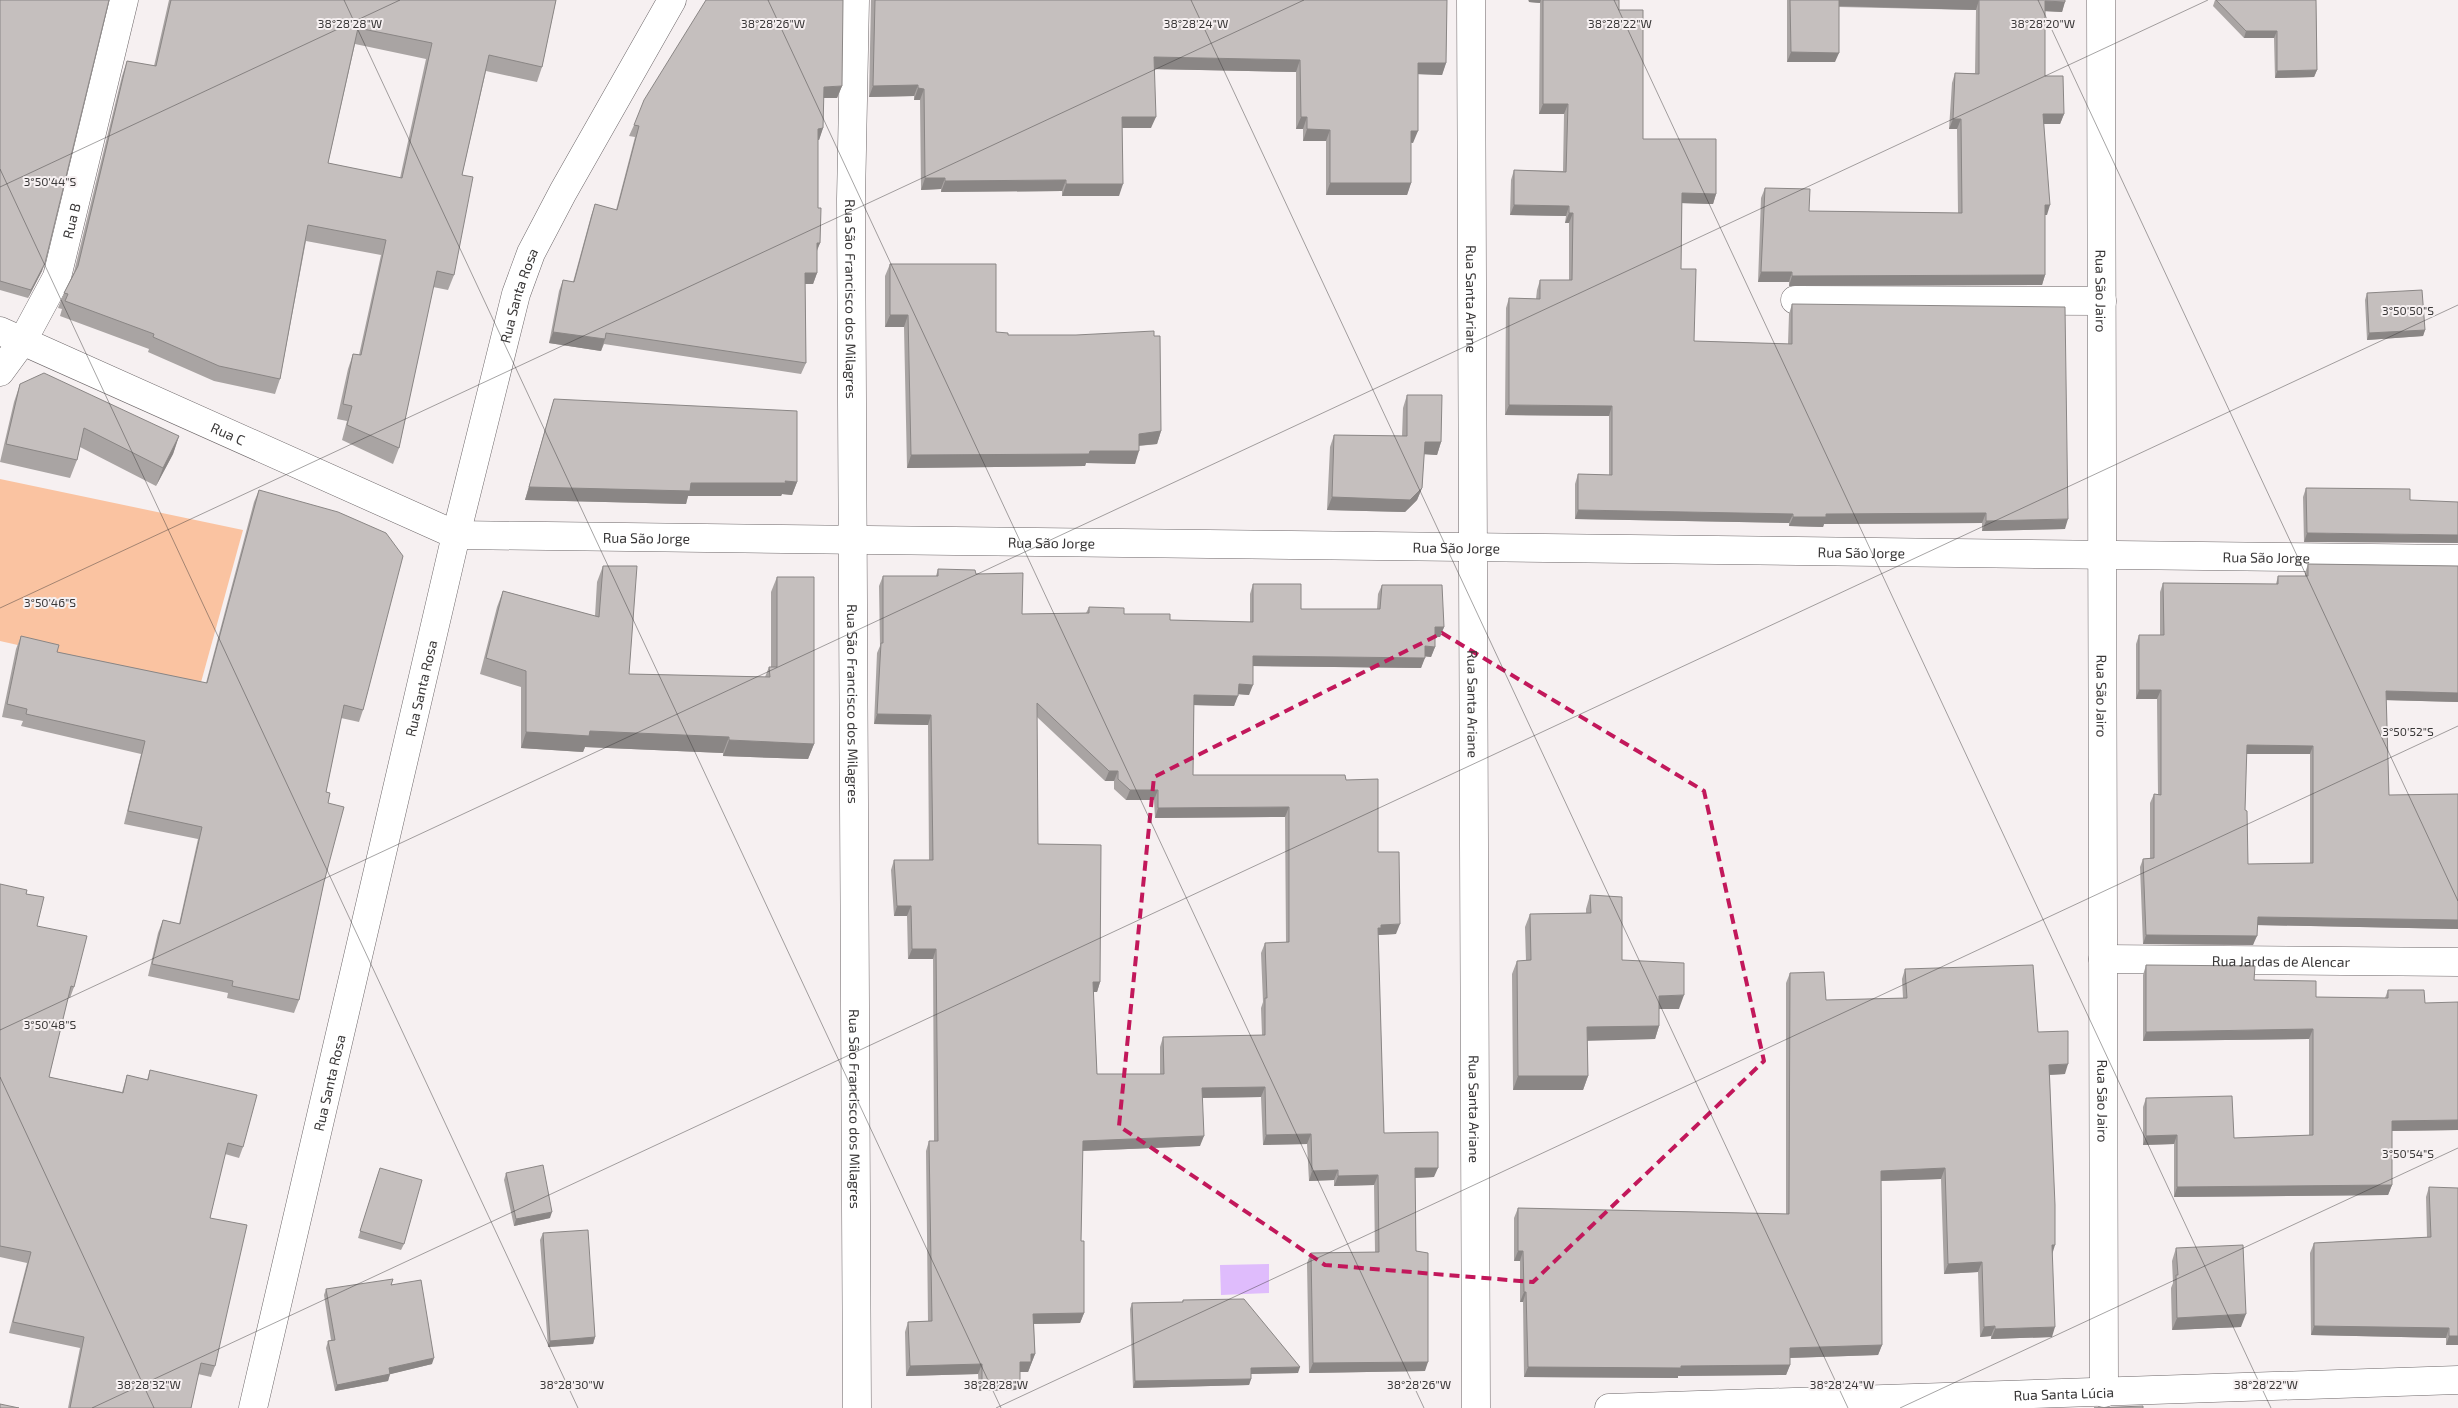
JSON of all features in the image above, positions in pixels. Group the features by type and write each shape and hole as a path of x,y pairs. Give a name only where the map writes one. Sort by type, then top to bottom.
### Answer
{"street":[{"name":"Rua B","path":"0,372 11,336 57,277 124,0"},
{"name":"Rua Santa Rosa","path":"252,1408 456,535 516,294 531,253 563,192 672,0"},
{"name":"Rua São Francisco dos Milagres","path":"855,0 851,199 856,1408"},
{"name":"Rua Santa Ariane","path":"1471,0 1476,1408"},
{"name":"Rua São Jairo","path":"2101,0 2104,1392"},
{"path":"1795,300 2102,302"},
{"name":"Rua C","path":"11,336 456,535"},
{"name":"Rua São Jorge","path":"456,535 2458,559"},
{"name":"Rua Jardas de Alencar","path":"2103,959 2458,962"},
{"name":"Rua Santa Lúcia","path":"1609,1408 2458,1380"}],"highlighted area":[{"path":"1442,633 1704,791 1764,1061 1533,1282 1325,1265 1119,1126 1154,777"}],"shaded area":[{"path":"0,479 243,530 200,686 0,641"},
{"path":"1269,1264 1269,1293 1221,1295 1220,1265"}],"building":[{"path":"0,0 109,0 45,263 31,290 0,281"},
{"path":"171,0 556,0 542,67 489,55 462,175 473,177 454,275 437,271 399,448 347,425 352,406 343,404 353,354 361,355 386,240 308,225 280,379 219,366 153,337 154,334 65,301 68,294 64,293 78,266 127,61 156,66","holes":["358,28 432,43 402,178 328,163"]},
{"path":"706,0 843,0 842,86 824,87 823,128 818,129 818,208 821,208 820,243 817,243 817,273 805,273 806,363 606,333 605,339 553,332 563,280 574,282 595,204 617,210 639,126 634,125 644,100"},
{"path":"875,0 1447,0 1446,63 1418,63 1418,131 1411,131 1411,183 1330,183 1330,130 1307,129 1307,117 1301,117 1300,60 1154,57 1156,117 1122,117 1123,184 1066,184 1066,180 945,181 945,178 925,178 924,89 918,88 918,85 873,86"},
{"path":"1543,0 1619,0 1619,10 1643,10 1643,139 1716,139 1716,194 1682,193 1681,269 1696,269 1694,341 1792,344 1792,304 2065,307 2068,519 1986,521 1986,513 1826,514 1826,517 1793,517 1793,514 1578,510 1578,474 1612,475 1612,406 1509,405 1509,298 1540,299 1540,280 1572,280 1573,213 1569,213 1569,206 1514,205 1514,170 1566,172 1568,104 1543,104"},
{"path":"1790,0 1839,0 1839,53 1791,52"},
{"path":"1979,0 2065,0 2065,2 2045,1 2045,76 2063,76 2064,114 2043,114 2050,205 2045,205 2045,275 1792,276 1792,272 1761,272 1765,188 1810,189 1809,211 1962,213 1961,119 1953,119 1955,73 1979,74"},
{"path":"2216,0 2316,0 2317,70 2277,71 2277,31 2246,31"},
{"path":"890,264 996,264 996,332 1008,333 1008,335 1076,335 1154,331 1154,336 1160,336 1161,431 1139,434 1139,451 1090,451 1089,454 911,455 908,315 890,315"},
{"path":"2422,290 2425,330 2369,333 2367,293"},
{"path":"44,373 179,436 163,468 84,428 77,460 6,444 20,384"},
{"path":"1407,395 1442,395 1441,442 1425,442 1422,488 1410,500 1332,497 1334,435 1407,436"},
{"path":"554,399 797,411 797,482 691,483 690,491 529,487"},
{"path":"2306,488 2410,489 2410,500 2458,502 2458,535 2307,533"},
{"path":"259,490 338,512 386,533 403,556 363,710 344,705 326,792 330,793 328,803 344,807 324,882 299,1000 232,986 233,981 152,964 163,920 180,924 202,827 128,811 145,741 26,714 27,709 7,704 21,636 59,645 57,652 207,683"},
{"path":"2308,564 2458,566 2458,693 2386,691 2389,795 2458,794 2458,920 2258,917 2257,936 2146,935 2143,859 2154,858 2154,794 2161,795 2161,690 2139,690 2139,635 2164,635 2163,583 2278,584 2278,576 2308,576","holes":["2247,745 2313,746 2313,863 2248,864 2247,811 2245,810"]},
{"path":"603,566 637,566 629,674 770,677 769,667 777,667 777,577 814,577 814,744 729,740 729,737 590,731 589,736 526,732 526,671 486,658 503,591 599,617"},
{"path":"938,569 975,570 976,574 1023,573 1022,614 1089,613 1089,607 1124,608 1124,614 1170,614 1170,620 1253,622 1253,584 1301,584 1301,609 1380,609 1382,585 1442,585 1444,627 1435,627 1435,647 1425,646 1425,658 1253,656 1253,685 1239,684 1238,696 1194,695 1193,775 1345,775 1346,780 1378,779 1378,852 1399,852 1400,924 1381,925 1381,928 1378,928 1384,1133 1438,1132 1438,1168 1415,1168 1416,1251 1428,1253 1428,1362 1313,1363 1311,1253 1379,1252 1378,1175 1338,1176 1338,1170 1312,1171 1311,1134 1266,1135 1265,1087 1202,1088 1204,1136 1083,1141 1081,1241 1084,1241 1084,1313 1033,1314 1035,1354 1031,1354 1031,1362 1020,1362 1020,1380 982,1381 982,1364 910,1366 908,1322 932,1321 929,1141 938,1141 936,949 912,949 911,906 897,906 894,860 933,860 931,715 877,714 881,643 883,643 883,576 938,576","holes":["1037,703 1109,771 1118,771 1118,779 1130,790 1158,790 1158,808 1289,807 1289,942 1265,943 1267,998 1265,998 1265,1035 1163,1037 1164,1074 1097,1074 1093,982 1100,982 1101,845 1038,844"]},
{"path":"0,884 27,890 26,894 44,897 37,926 87,936 74,987 71,986 49,1077 123,1093 127,1075 148,1080 150,1070 257,1095 243,1147 228,1143 210,1218 247,1225 215,1366 201,1363 191,1408 70,1408 84,1337 13,1322 31,1252 0,1246"},
{"path":"1590,895 1622,897 1622,960 1684,963 1684,995 1659,996 1659,1026 1587,1027 1588,1076 1518,1076 1517,961 1531,960 1530,914 1591,913"},
{"path":"2033,965 2038,1032 2068,1031 2068,1064 2049,1065 2055,1205 2055,1245 2052,1245 2055,1327 1995,1329 1995,1326 1984,1327 1982,1262 1948,1264 1945,1168 1881,1171 1882,1345 1790,1348 1790,1365 1681,1366 1681,1368 1528,1367 1526,1292 1524,1292 1523,1251 1518,1251 1518,1208 1789,1214 1790,973 1824,972 1826,1000 1907,998 1905,969"},
{"path":"2146,965 2255,966 2254,980 2316,981 2316,997 2388,998 2388,990 2424,990 2425,1003 2458,1002 2458,1120 2392,1121 2392,1185 2177,1187 2177,1135 2146,1136 2146,1098 2232,1096 2234,1138 2313,1135 2313,1029 2146,1032"},
{"path":"543,1165 552,1212 516,1219 506,1173"},
{"path":"380,1168 422,1180 404,1244 360,1231"},
{"path":"2429,1187 2458,1188 2458,1336 2449,1336 2449,1328 2314,1326 2314,1243 2431,1237"},
{"path":"588,1230 595,1337 550,1341 543,1233"},
{"path":"2243,1245 2246,1314 2177,1318 2176,1275 2178,1275 2176,1248"},
{"path":"393,1279 391,1285 421,1280 434,1358 389,1368 390,1374 337,1385 328,1341 335,1340 326,1289"},
{"path":"1244,1299 1300,1367 1251,1368 1251,1379 1135,1381 1132,1303"},
{"path":"0,1404 19,1408 0,1408"},
{"path":"2143,1406 2143,1408 2094,1408"}]}
